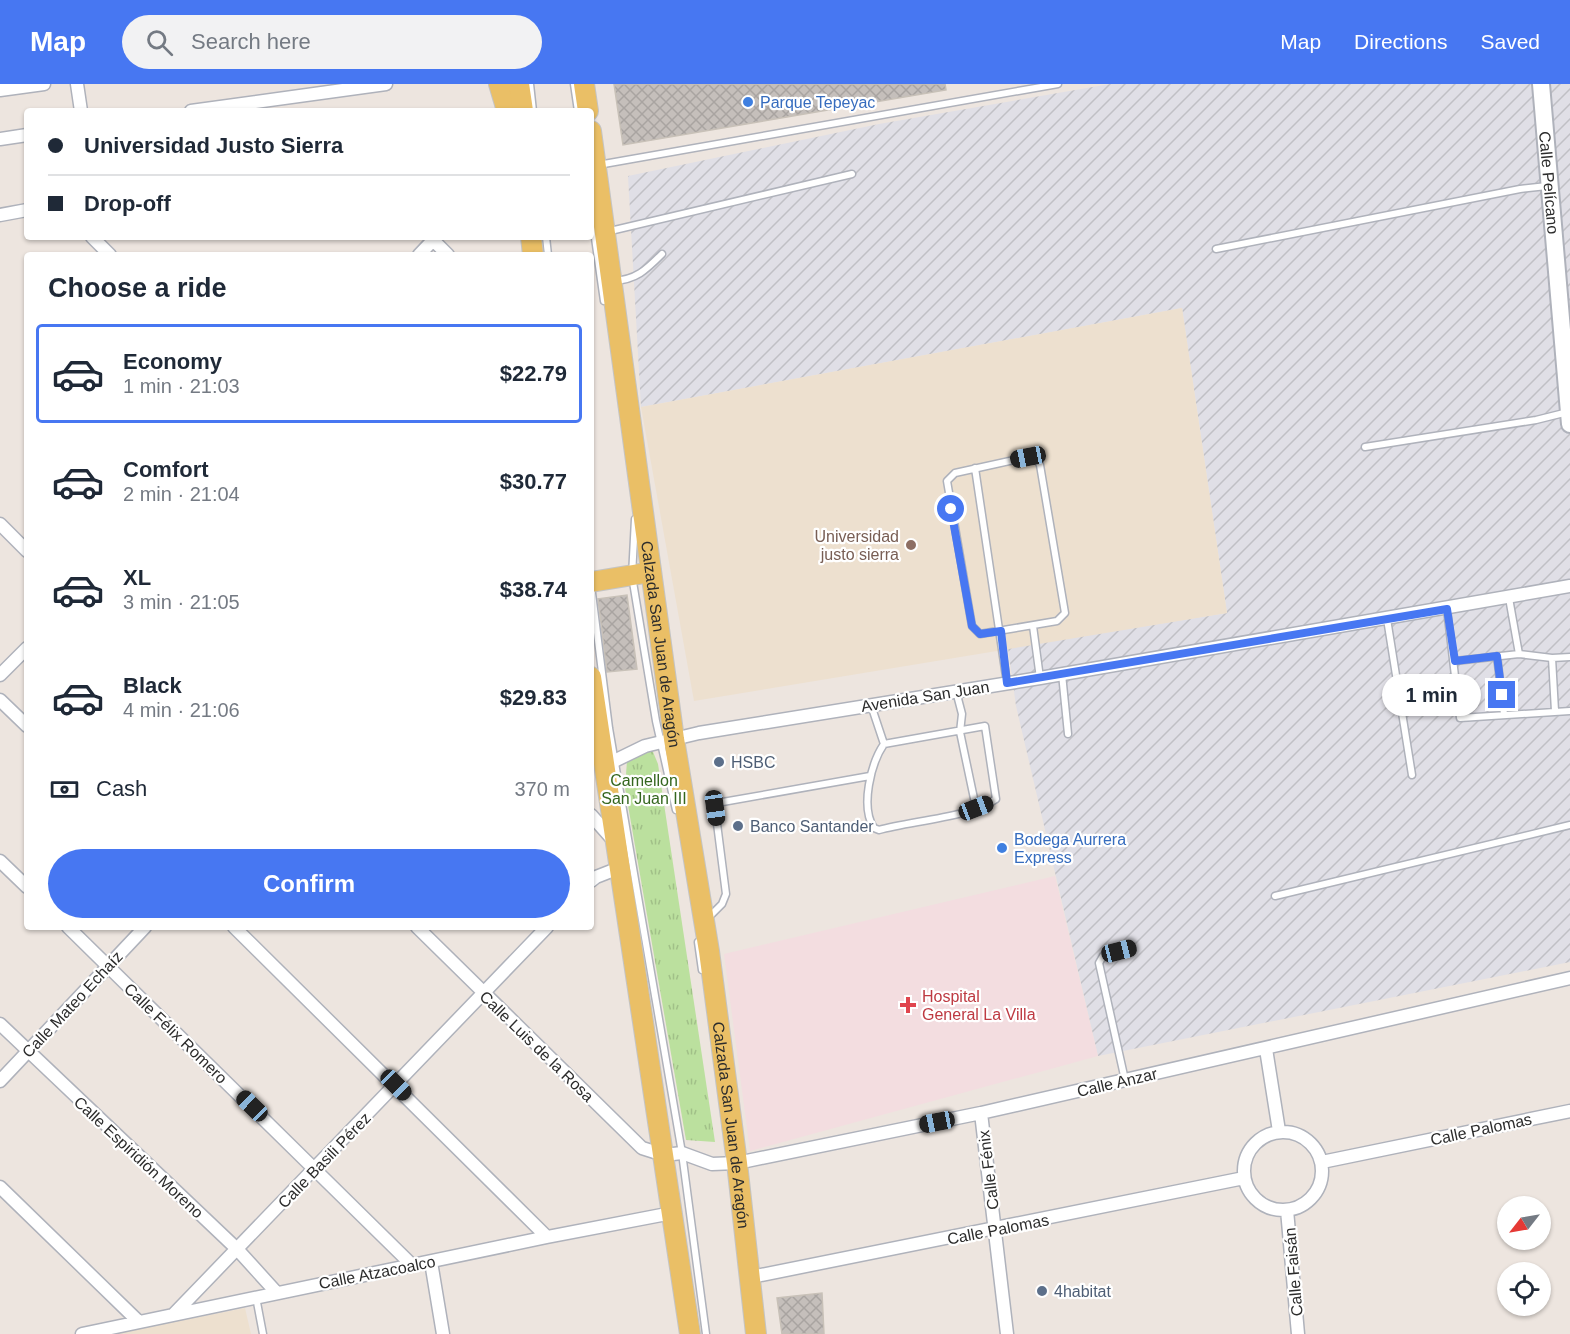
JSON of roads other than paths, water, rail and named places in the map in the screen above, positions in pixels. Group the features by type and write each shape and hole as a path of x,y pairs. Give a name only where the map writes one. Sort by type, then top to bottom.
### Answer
{"main road":[{"path":"499,84 506,108"},
{"path":"519,84 523,108"},
{"path":"584,84 588,108"},
{"name":"Calzada San Juan de Aragón","path":"594,151 613,281 611,308 641,574 667,740 700,925 747,1283 756,1334"},
{"path":"594,226 611,308"},
{"path":"594,582 641,574"},
{"path":"594,690 610,762 620,868 673,1154 672,1214 690,1334"}],"street":[{"path":"0,90 44,84"},
{"path":"77,84 81,108"},
{"path":"213,108 386,84"},
{"name":"Calle Pelícano","path":"1541,84 1569,418"},
{"path":"0,139 24,135"},
{"path":"2,216 24,211"},
{"path":"95,240 107,252"},
{"path":"422,252 432,240"},
{"path":"436,240 446,252"},
{"path":"0,524 24,548"},
{"name":"Avenida San Juan","path":"610,762 667,740 1447,609 1570,586"},
{"path":"0,675 24,651"},
{"path":"0,700 24,723"},
{"path":"594,818 616,842"},
{"path":"0,861 24,884"},
{"path":"594,878 620,868"},
{"name":"Calle Félix Romero","path":"71,930 412,1265"},
{"name":"Calle Mateo Echaíz","path":"0,1081 142,930"},
{"path":"237,930 547,1237"},
{"name":"Calle Luis de la Rosa","path":"420,930 642,1148 673,1154"},
{"name":"Calle Basili Pérez","path":"174,1314 484,995 543,930"},
{"name":"Calle Anzar","path":"673,1154 712,1164 733,1164 981,1113 1570,978"},
{"name":"Calle Espiridión Moreno","path":"0,1024 237,1249 276,1292"},
{"path":"1266,1049 1279,1131"},
{"name":"Calle Palomas","path":"1322,1162 1570,1111"},
{"name":"Calle Fénix","path":"981,1113 1007,1334"},
{"path":"1279,1131 1298,1135 1309,1142 1322,1162 1322,1176 1314,1194 1299,1206 1287,1210 1264,1206 1248,1189 1244,1166 1254,1145 1263,1137 1279,1131"},
{"name":"Calle Palomas","path":"747,1283 1245,1178"},
{"path":"0,1187 139,1322"},
{"name":"Calle Faisán","path":"1287,1210 1298,1334"},
{"name":"Calle Atzacoalco","path":"82,1334 276,1292 672,1214"},
{"path":"431,1262 443,1334"}],"lane":[{"path":"530,84 533,108"},
{"path":"574,84 578,108"},
{"path":"596,165 1058,84"},
{"path":"606,232 852,174"},
{"path":"1216,249 1550,185"},
{"path":"613,281 630,281 644,273 662,254"},
{"path":"621,411 632,490"},
{"path":"1365,447 1536,420 1569,418"},
{"path":"1028,457 1039,461 1065,613 1057,621 1033,626 980,634 972,626 947,486 951,475 1028,457"},
{"path":"975,468 1007,683"},
{"path":"634,512 641,574"},
{"path":"1509,598 1519,654"},
{"path":"1447,609 1460,718 1570,711"},
{"path":"594,611 610,762 673,1154 706,1334"},
{"path":"1387,619 1412,775"},
{"path":"1033,626 1040,678"},
{"path":"1455,661 1519,654 1552,658 1570,657"},
{"path":"1497,656 1504,714"},
{"path":"1552,658 1556,711"},
{"path":"1062,674 1068,734"},
{"path":"956,690 962,714 960,732 976,808"},
{"path":"871,705 884,744 870,776 868,802 871,823 879,830 976,808 994,801 997,797 984,726 884,744"},
{"path":"667,740 691,893"},
{"path":"703,976 700,925 722,904 726,894 715,808 717,802 870,776"},
{"path":"1275,896 1570,825"},
{"path":"1125,1081 1099,963 1103,956 1130,948"},
{"path":"721,1105 733,1164"},
{"path":"256,1297 263,1334"}],"place":[{"name":"Parque Tepeyac","path":"748,102"},
{"name":"Universidad justo sierra","path":"911,545"},
{"name":"HSBC","path":"719,762"},
{"name":"Banco Santander","path":"738,826"},
{"name":"Bodega Aurrera Express","path":"1002,848"},
{"name":"Hospital General La Villa","path":"908,1005"},
{"name":"4habitat","path":"1042,1291"}],"park label":[{"name":"Camellon San Juan III","path":"644,789"}]}
